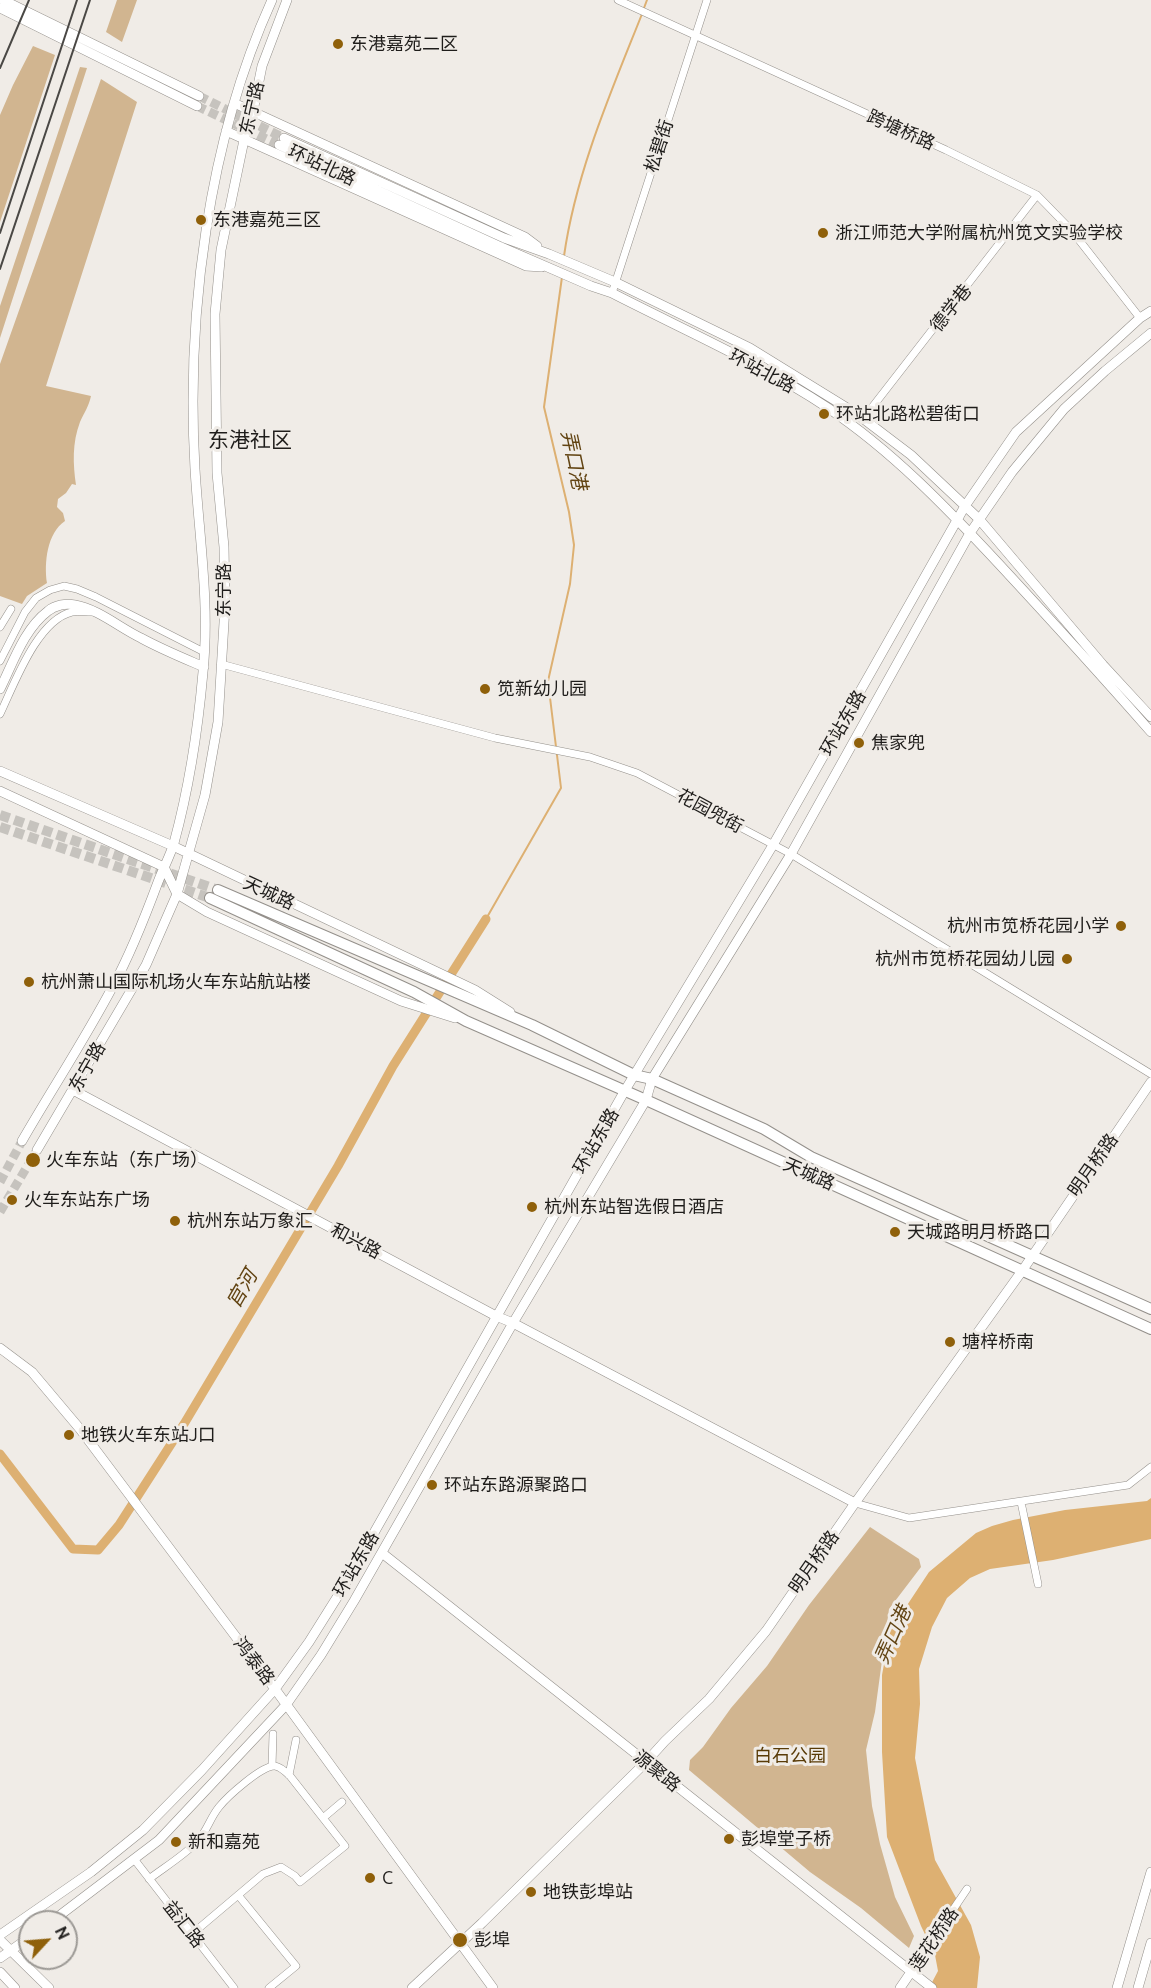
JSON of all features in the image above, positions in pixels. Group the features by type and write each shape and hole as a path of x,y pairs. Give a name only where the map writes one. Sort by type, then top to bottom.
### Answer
{"main road":[{"path":"0,8 198,101 3,0"},
{"name":"东宁路","path":"22,1141 113,986 138,936 173,846 189,771 204,668 204,580 195,468 193,398 202,262 211,199 226,131 243,71 272,0"},
{"name":"东宁路","path":"38,1150 146,965 177,894 205,795 218,722 225,606 224,547 217,473 215,314 221,250 262,66 287,0"},
{"path":"234,103 525,237 549,254"},
{"path":"226,131 526,266 549,268"},
{"name":"环站北路","path":"1151,717 1103,665 979,519 911,455 863,419 798,376 750,348 615,282 504,238 281,141 549,268 612,293 771,374 828,409 916,479 958,520 1151,732"},
{"name":"环站东路","path":"0,1938 91,1872 143,1830 202,1770 275,1689 309,1642 341,1591 624,1092 773,845 965,506 1016,432 1140,318 1151,311"},
{"name":"环站东路","path":"67,1910 159,1840 286,1705 321,1655 513,1323 646,1100 652,1079 791,854 970,533 1012,472 1064,409 1151,333"},
{"path":"0,689 23,642 40,618 50,609 64,604 75,605 94,612 141,639 204,668"},
{"name":"天城路","path":"0,771 173,846 634,1075 652,1079 764,1129 811,1157 1151,1309"},
{"path":"0,791 164,867 177,894"},
{"name":"天城路","path":"177,894 207,912 410,1005 466,1020"},
{"name":"天城路","path":"429,974 214,894 417,993 466,1020 1151,1329"},
{"name":"明月桥路","path":"412,1988 709,1699 766,1631 1022,1271 1151,1082"},
{"name":"和兴路","path":"74,1090 496,1316 855,1503"},
{"name":"鸿泰路","path":"0,1348 45,1385 275,1689 493,1988"},
{"name":"源聚路","path":"382,1552 932,1988"},
{"path":"1117,1988 1151,1872"},
{"path":"0,1938 49,1988"},
{"path":"1138,1988 1151,1943"},
{"path":"0,1958 18,1946"},
{"path":"0,1972 15,1988"},
{"name":"莲花桥路","path":"900,1988 911,1972"}],"street":[{"name":"跨塘桥路","path":"618,0 946,150 1037,195 1072,231 1140,318"},
{"name":"松碧街","path":"612,293 707,0"},
{"name":"德学巷","path":"863,419 1037,195"},
{"path":"0,661 21,618 36,598 50,590 64,586 96,597 204,652"},
{"path":"0,627 11,609"},
{"path":"0,714 37,639 48,626 71,612 94,612"},
{"name":"花园兜街","path":"221,664 495,738 590,757 637,773 791,854 1151,1074"},
{"path":"855,1503 909,1518 1128,1485 1151,1467"},
{"path":"1021,1502 1038,1584"},
{"path":"272,1766 273,1734"},
{"path":"289,1775 296,1740"},
{"path":"150,1879 196,1843 207,1831 221,1805 257,1774 272,1766 283,1769 289,1775 345,1846 300,1882 281,1867 263,1874 192,1934"},
{"path":"323,1818 342,1802"},
{"name":"益汇路","path":"134,1859 234,1988"},
{"name":"莲花桥路","path":"911,1972 965,1893"},
{"path":"238,1895 296,1966 269,1988"}],"green space":[{"path":"117,0 137,0 122,42 106,32"},
{"path":"33,46 55,55 0,222 0,115"},
{"path":"80,67 87,68 0,338 0,306"},
{"path":"101,79 137,102 46,386 91,396 80,422 74,446 76,485 72,484 58,499 57,507 63,513 65,521 54,533 48,549 47,583 27,596 22,604 0,596 0,364"},
{"name":"白石公园","path":"870,1527 919,1559 921,1567 889,1609 875,1712 866,1750 872,1806 880,1844 895,1897 914,1936 909,1948 861,1908 810,1872 689,1770 690,1760 703,1747 731,1708 767,1666 809,1605"}],"water":[{"path":"1151,1498 1151,1539 1053,1560 990,1569 970,1578 947,1598 932,1627 919,1669 920,1704 915,1758 935,1860 971,1925 980,1957 977,1988 929,1988 938,1971 935,1955 921,1926 887,1837 882,1752 882,1675 890,1631 929,1572 976,1533 1013,1520 1065,1510 1147,1501"}],"waterway":[{"name":"弄口港","path":"644,8 647,0"},
{"name":"弄口港","path":"564,256 586,163 642,14"},
{"name":"弄口港","path":"486,919 561,788 548,681 570,584 574,545 569,512 544,407 562,277"},
{"name":"官河","path":"0,1454 73,1549 98,1550 119,1525 184,1424 338,1166 393,1066 486,919"}],"tunnel":[{"path":"199,96 284,138"},
{"path":"197,106 279,145"},
{"path":"0,815 218,890"},
{"path":"0,827 210,898"},
{"path":"0,1182 22,1141"},
{"path":"0,1212 37,1150"}],"railway":[{"path":"0,68 29,0"},
{"path":"0,233 77,0"},
{"path":"0,269 90,0"}],"place":[{"name":"东港嘉苑二区","path":"338,44"},
{"name":"东港嘉苑三区","path":"201,220"},
{"name":"浙江师范大学附属杭州笕文实验学校","path":"823,233"},
{"name":"环站北路松碧街口","path":"824,414"},
{"name":"笕新幼儿园","path":"485,689"},
{"name":"焦家兜","path":"859,743"},
{"name":"杭州市笕桥花园小学","path":"1121,926"},
{"name":"杭州市笕桥花园幼儿园","path":"1067,959"},
{"name":"杭州萧山国际机场火车东站航站楼","path":"29,982"},
{"name":"火车东站（东广场）","path":"33,1160"},
{"name":"火车东站东广场","path":"12,1200"},
{"name":"杭州东站智选假日酒店","path":"532,1207"},
{"name":"杭州东站万象汇","path":"175,1221"},
{"name":"天城路明月桥路口","path":"895,1232"},
{"name":"塘梓桥南","path":"950,1342"},
{"name":"地铁火车东站J口","path":"69,1435"},
{"name":"环站东路源聚路口","path":"432,1485"},
{"name":"彭埠堂子桥","path":"729,1839"},
{"name":"新和嘉苑","path":"176,1842"},
{"name":"C","path":"370,1878"},
{"name":"地铁彭埠站","path":"531,1892"},
{"name":"彭埠","path":"460,1940"}],"district":[{"name":"东港社区","path":"250,440"}]}
